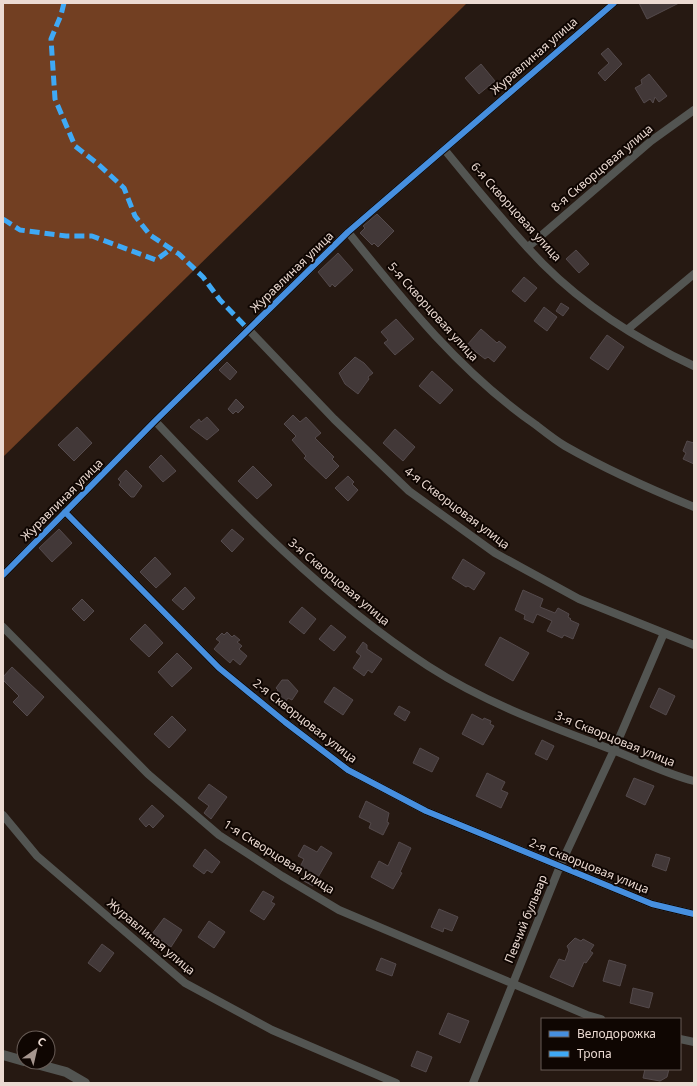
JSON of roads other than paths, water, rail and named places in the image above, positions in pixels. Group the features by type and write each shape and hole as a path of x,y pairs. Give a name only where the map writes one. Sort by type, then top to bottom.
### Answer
{"street":[{"name":"Журавлиная улица","path":"3,575 155,421 348,232 612,4"},
{"name":"8-я Скворцовая улица","path":"528,247 651,141 694,110"},
{"name":"6-я Скворцовая улица","path":"444,149 544,265 602,314 664,352 694,366"},
{"name":"5-я Скворцовая улица","path":"348,232 390,284 451,354 505,403 564,445 626,478 694,507"},
{"path":"628,330 694,274"},
{"name":"4-я Скворцовая улица","path":"248,329 334,419 409,490 482,544 495,553 579,599 694,645"},
{"name":"3-я Скворцовая улица","path":"155,421 220,490 292,560 362,620 428,666 500,705 614,750 674,776 694,781"},
{"name":"2-я Скворцовая улица","path":"65,512 219,668 284,722 348,770 426,811 652,904 694,914"},
{"name":"1-я Скворцовая улица","path":"3,627 148,774 219,834 282,876 339,910 587,1015 598,1018"},
{"name":"Певчий бульвар","path":"473,1083 560,866 614,750 664,633"},
{"name":"Журавлиная улица","path":"3,815 37,856 185,983 272,1030 396,1083"},
{"path":"681,1039 694,1042"},
{"path":"3,1055 16,1059"},
{"path":"56,1069 66,1072 85,1083"}]}
